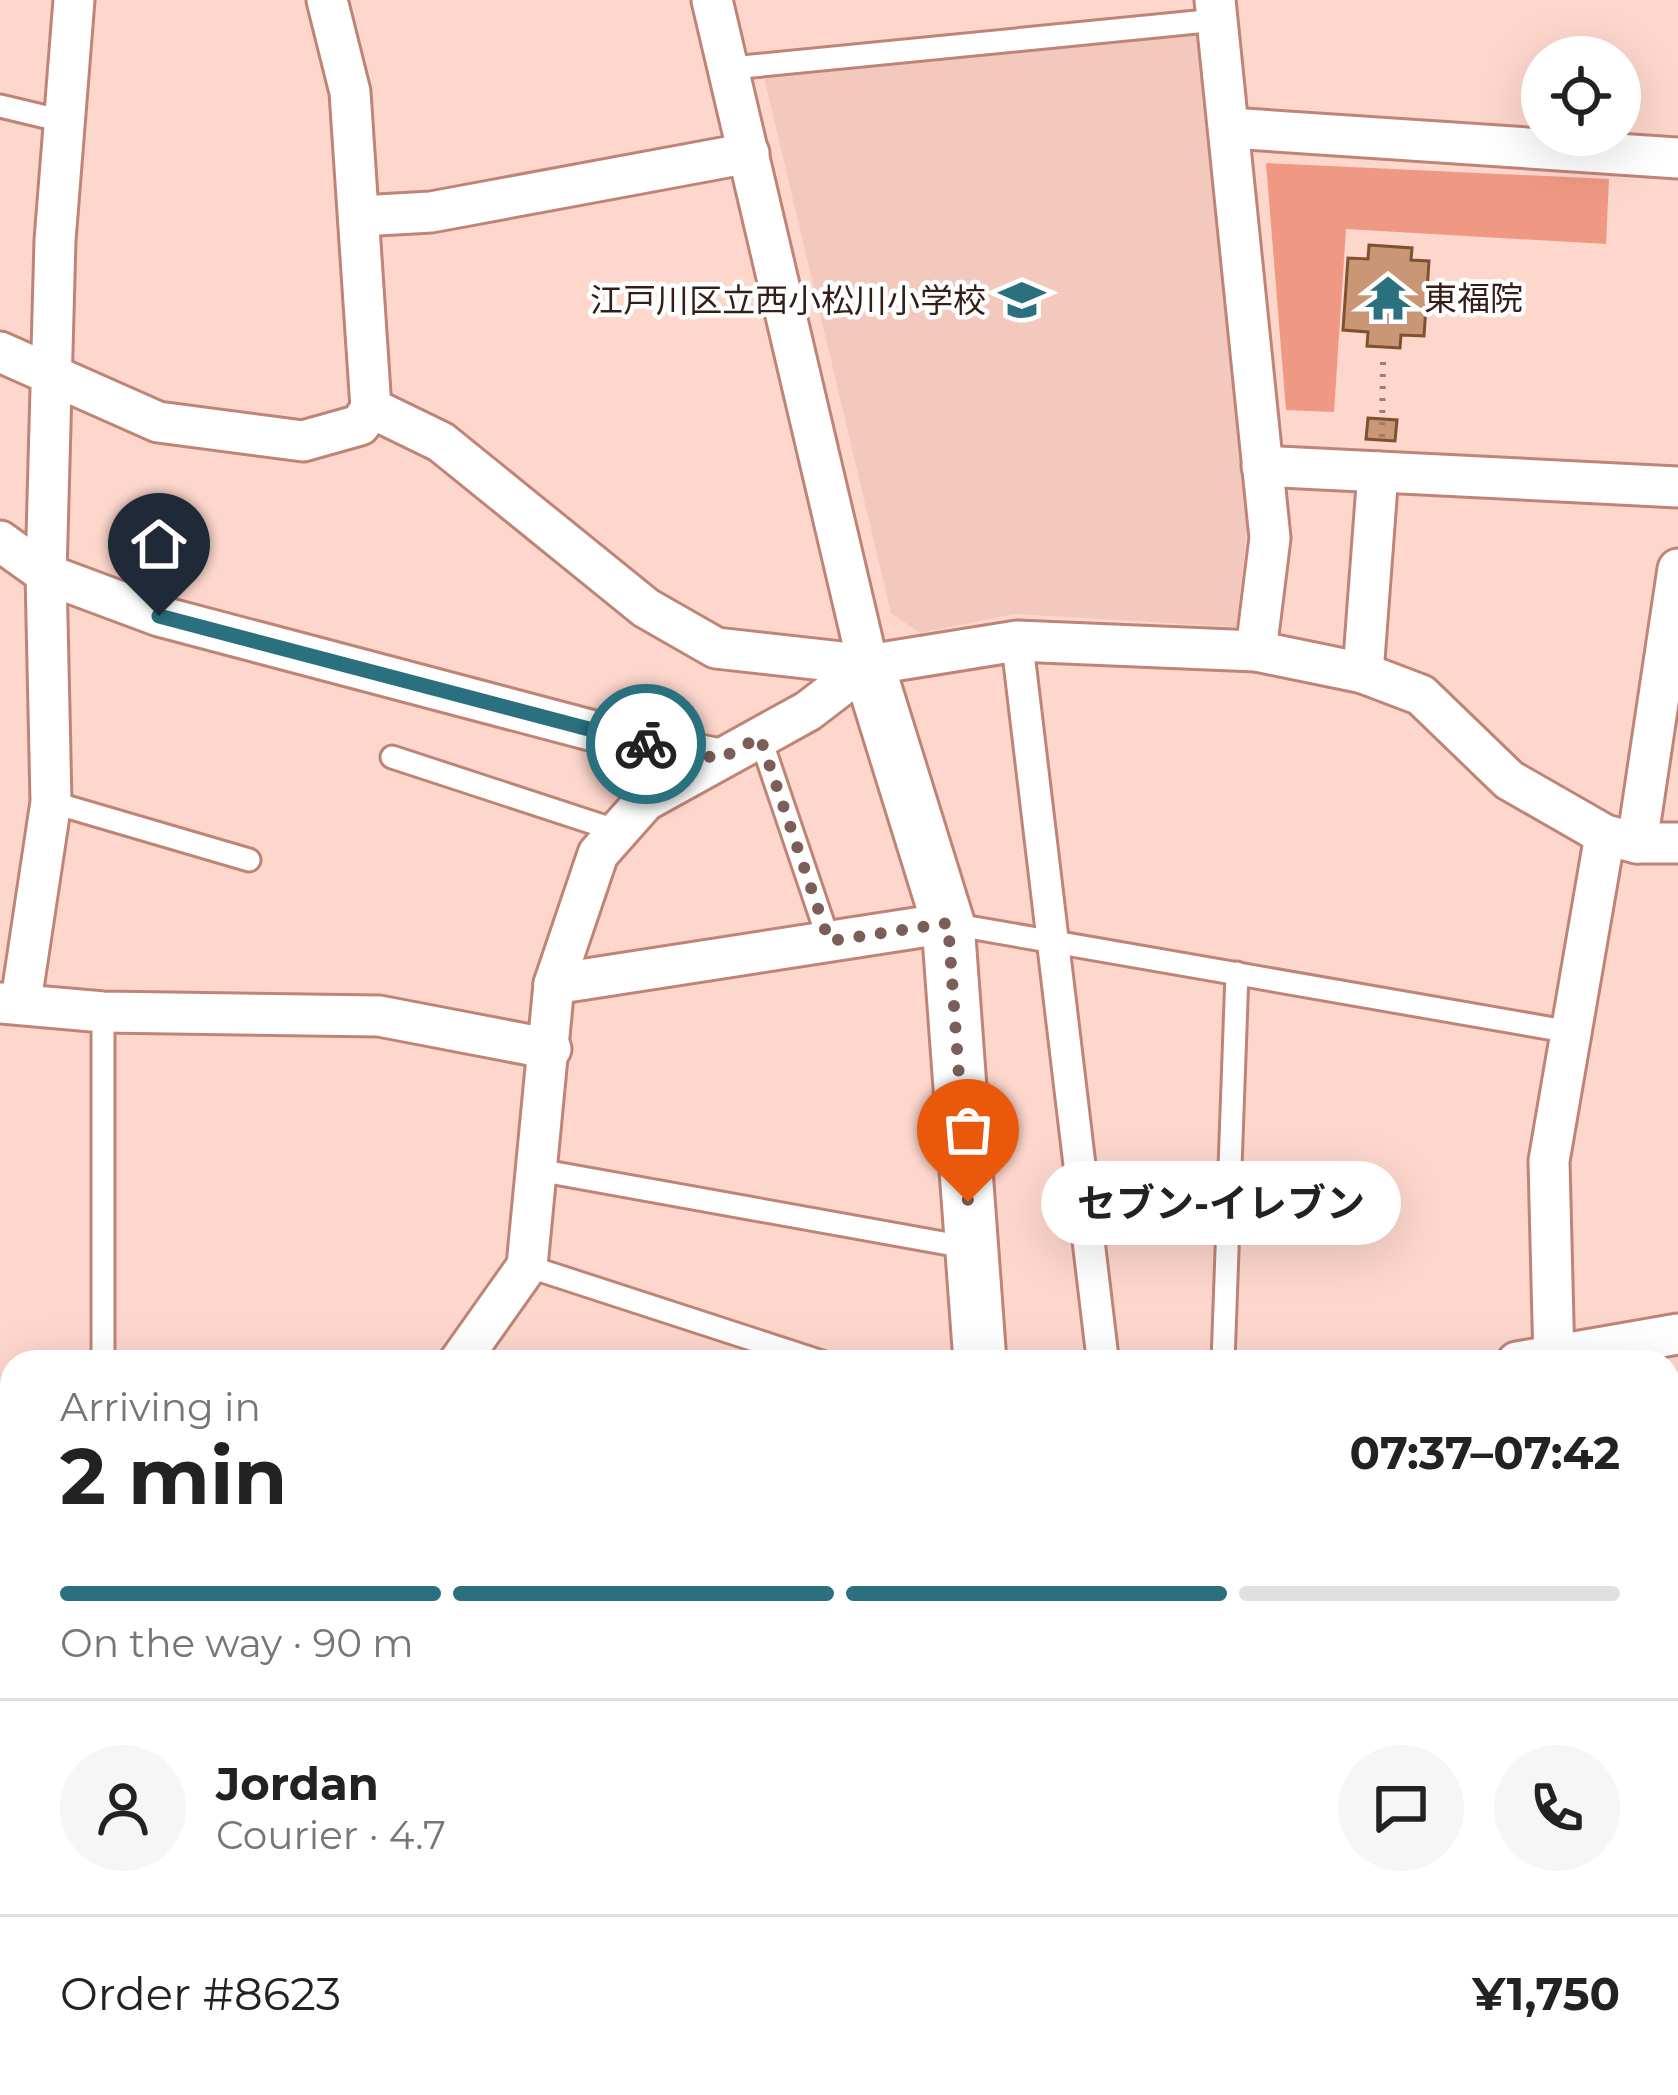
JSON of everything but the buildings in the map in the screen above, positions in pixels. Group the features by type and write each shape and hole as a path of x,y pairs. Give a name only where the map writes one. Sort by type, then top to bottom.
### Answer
{"street":[{"path":"74,0 55,240 46,574 52,802 10,1002 104,1012 379,1016 551,1049"},
{"path":"0,352 158,422 303,441 360,424 371,408 350,92 328,1 315,0"},
{"path":"712,0 732,68 868,664 948,923 979,1350"},
{"path":"1216,10 1270,538 1256,651"},
{"path":"1230,128 1678,158"},
{"path":"360,216 431,212 749,153"},
{"path":"371,408 441,442 646,608 716,648 868,664 1017,641 1256,651 1364,673 1421,694 1509,780 1621,839 1678,843"},
{"path":"1262,466 1379,462 1678,487"},
{"path":"1364,673 1379,462"},
{"path":"0,541 46,574 159,616 639,743 720,759"},
{"path":"1541,1350 1549,1161 1571,1032 1621,839 1678,568"},
{"path":"1017,641 1101,1350"},
{"path":"468,1350 527,1266 554,984 598,854 645,801 808,711 868,664"},
{"path":"554,984 948,923"},
{"path":"1594,1350 1678,1334"}],"lane":[{"path":"732,68 1216,10"},
{"path":"0,106 67,122"},
{"path":"760,737 829,941"},
{"path":"392,757 618,831"},
{"path":"52,802 249,860"},
{"path":"948,923 1571,1032"},
{"path":"1223,1350 1237,973"},
{"path":"104,1012 104,1350"},
{"path":"538,1170 971,1248"},
{"path":"527,1266 785,1350"}],"path":[{"path":"1379,462 1383,362"}],"shaded area":[{"name":"江戸川区立西小松川小学校","path":"1201,33 1248,523 1236,627 1014,614 920,633 891,613 764,77"},
{"path":"1266,163 1609,179 1606,244 1346,229 1334,412 1286,410"}],"way so far":[{"path":"646,744 720,759 760,737 829,941 948,923 968,1202"}],"place":[{"name":"東福院","path":"1388,298"},
{"name":"江戸川区立西小松川小学校","path":"1022,300"},
{"name":"セブン-イレブン","path":"968,1202"}],"route":[{"path":"159,616 646,744"}]}
